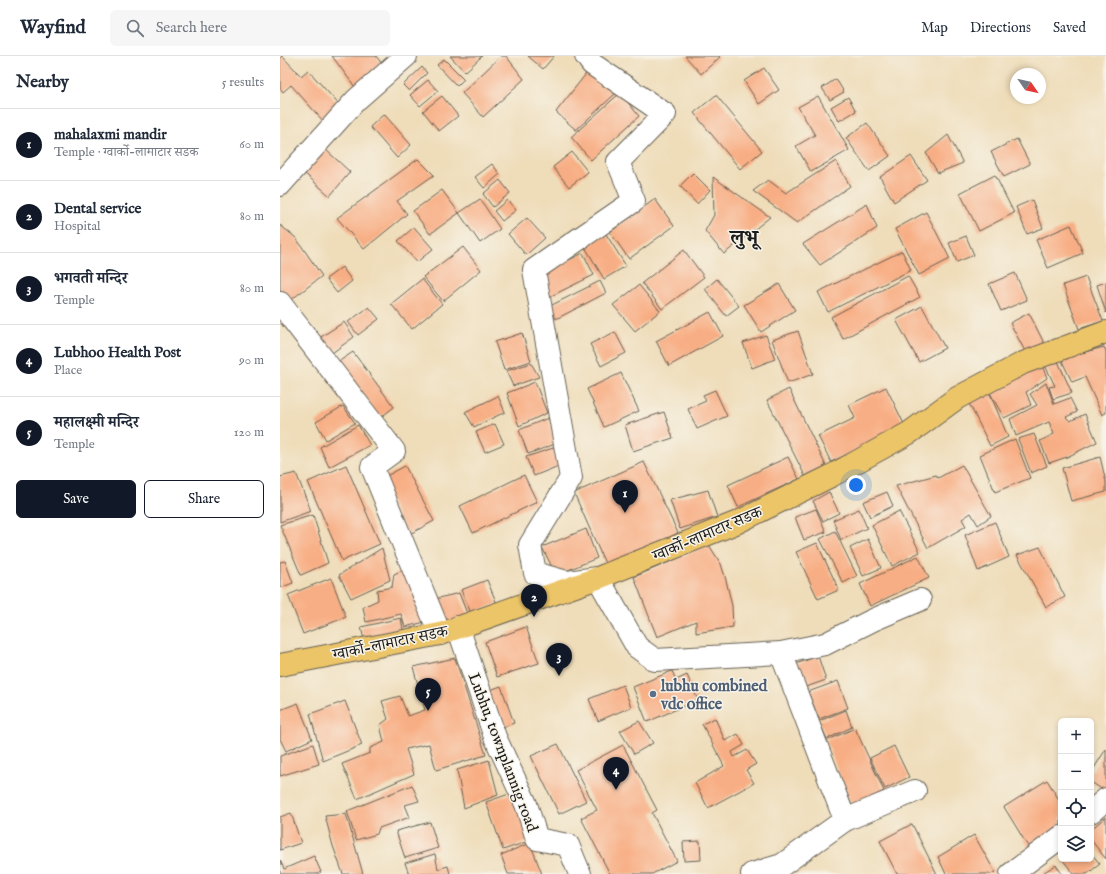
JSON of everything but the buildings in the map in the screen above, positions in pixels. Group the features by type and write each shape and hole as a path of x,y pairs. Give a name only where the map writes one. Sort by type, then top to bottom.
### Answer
{"main road":[{"name":"ग्वार्को-लामाटार सडक","path":"280,665 449,631 598,578 738,522 831,476 909,433 957,398 1023,362 1106,332"}],"street":[{"path":"280,185 356,100 406,56"},
{"path":"586,56 592,64 664,114 618,162 634,201 534,270 571,478 530,545 535,573 566,582 598,578 637,647 656,660 781,653 825,644 873,620 920,600"},
{"path":"280,303 394,450 372,467 449,631"},
{"name":"Lubhu, townplannig road","path":"449,631 526,804 537,839 568,845 580,874"},
{"path":"781,653 845,820"},
{"path":"752,874 782,865 845,820 915,791"},
{"path":"1094,809 1106,799"},
{"path":"1011,874 1058,839"}],"place":[{"name":"mahalaxmi mandir","path":"625,513"},
{"name":"Dental service","path":"534,617"},
{"name":"भगवती मन्दिर","path":"559,676"},
{"name":"lubhu combined vdc office","path":"653,694"},
{"name":"महालक्ष्मी मन्दिर","path":"428,711"},
{"name":"Lubhoo Health Post","path":"616,790"}],"district":[{"name":"लुभू","path":"744,237"}]}
